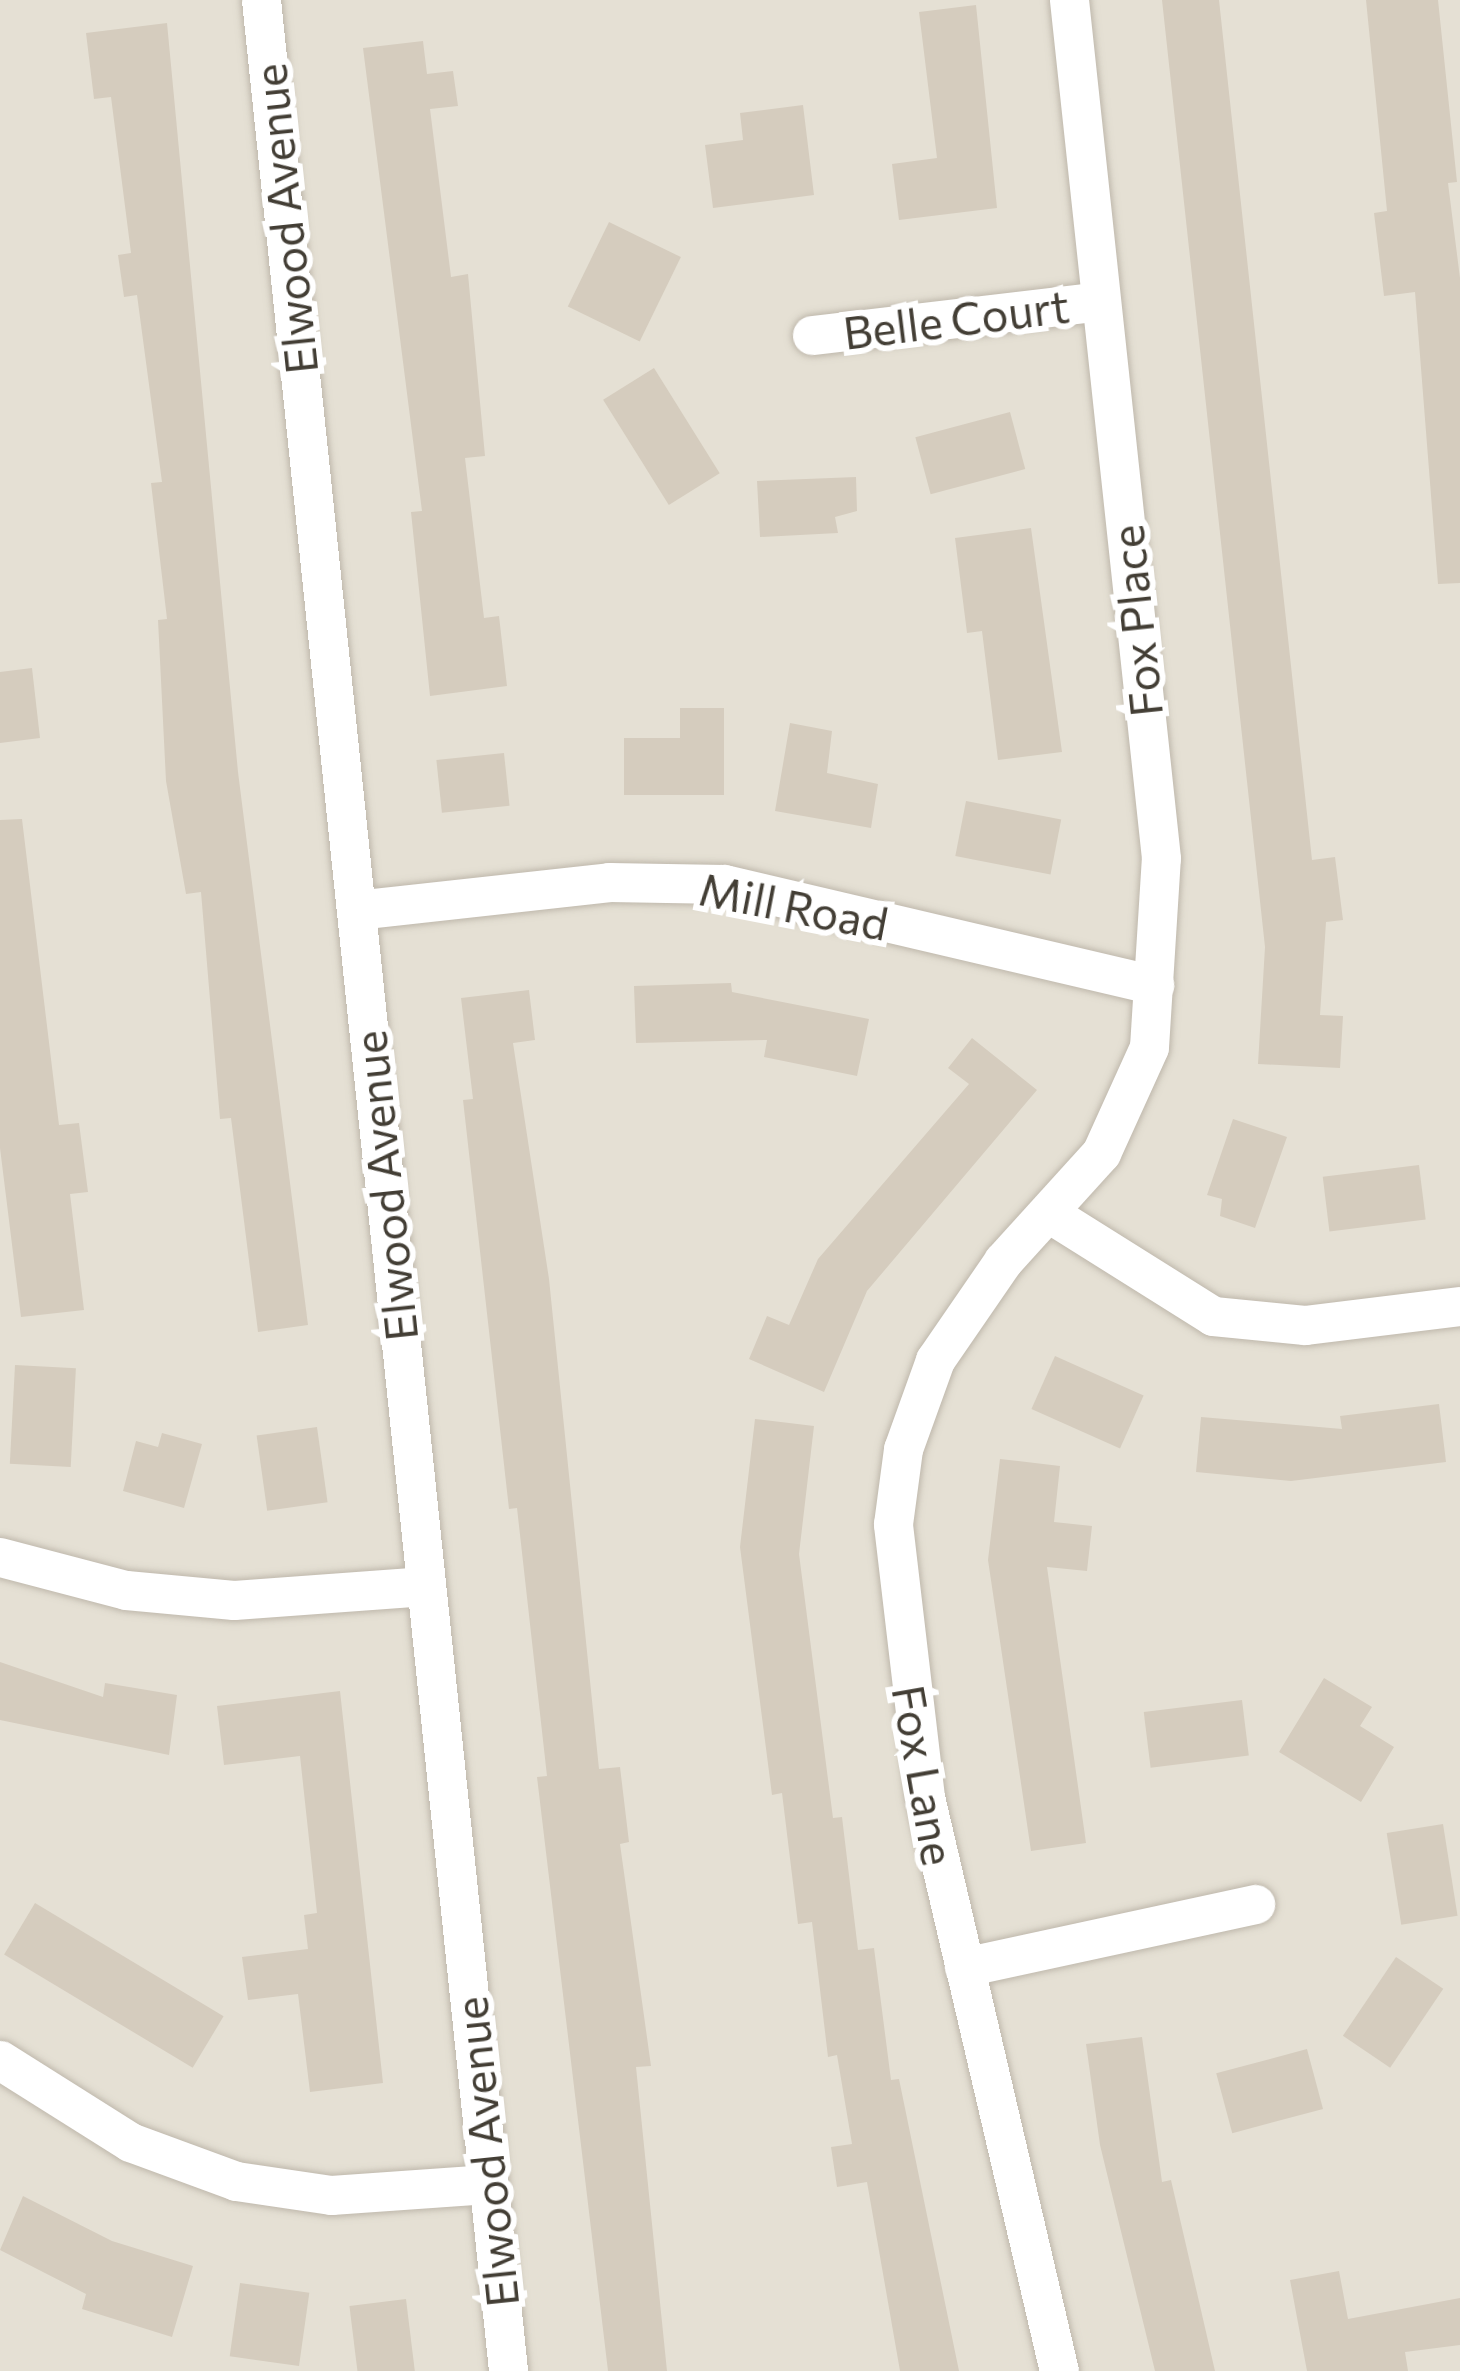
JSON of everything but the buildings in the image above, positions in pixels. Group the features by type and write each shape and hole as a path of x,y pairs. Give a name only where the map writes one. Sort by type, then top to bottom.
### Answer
{"street":[{"name":"Elwood Avenue","path":"261,0 508,2371"},
{"name":"Fox Place","path":"1052,1215 1129,1106 1149,1047 1161,858 1069,0"},
{"name":"Belle Court","path":"812,335 1100,301"},
{"name":"Mill Road","path":"356,910 609,882 724,884 1154,985"},
{"path":"1052,1215 1213,1316 1305,1324 1460,1306"},
{"name":"Fox Lane","path":"1052,1215 1003,1261 935,1360 903,1449 893,1524 922,1777 1059,2371"},
{"path":"0,1557 126,1590 234,1600 425,1586"},
{"path":"964,1966 1255,1904"},
{"path":"0,2060 130,2142 236,2181 331,2194 488,2184"}],"shaded area":[{"path":"0,0 1460,0 1460,2371 0,2371"}]}
